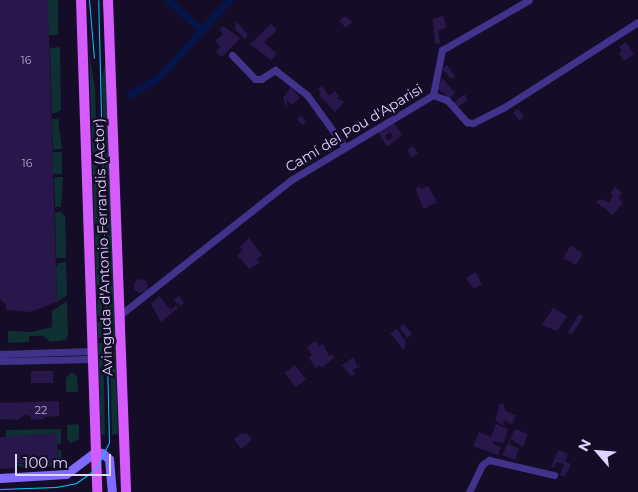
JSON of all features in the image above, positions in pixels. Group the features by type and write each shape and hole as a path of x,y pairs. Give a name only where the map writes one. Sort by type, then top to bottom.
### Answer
{"main road":[{"name":"Avinguda d'Antonio Ferrandis (Actor)","path":"81,0 91,355 97,492"},
{"name":"Avinguda d'Antonio Ferrandis (Actor)","path":"108,0 126,492"},
{"path":"0,478 66,474 96,452 106,454 109,459 112,492"}],"street":[{"path":"433,95 442,50 529,0"},
{"name":"Camí del Pou d'Aparisi","path":"120,315 238,219 344,146 433,95 447,100 467,122 474,123 503,108 638,22"},
{"path":"232,55 255,78 262,79 274,70 307,94 344,146"},
{"path":"0,354 91,355"},
{"path":"0,361 91,355"},
{"path":"469,492 482,465 489,460 554,476"}],"green space":[{"path":"48,0 58,0 58,35 48,35"},
{"path":"60,47 61,110 52,114 50,48"},
{"path":"89,52 95,89 103,337 98,338"},
{"path":"105,65 107,65 115,337 110,337 102,79"},
{"path":"52,119 58,119 62,149 53,149"},
{"path":"53,152 62,152 62,174 53,174"},
{"path":"54,177 63,177 61,207 55,207"},
{"path":"61,212 65,216 66,258 56,258 55,213"},
{"path":"66,262 67,295 57,302 56,268 58,263"},
{"path":"67,301 68,335 66,340 50,342 43,336 29,336 29,342 8,343 8,331 32,332 52,327 52,311"},
{"path":"98,343 103,343 105,435 101,435"},
{"path":"110,343 115,343 118,434 112,435"},
{"path":"72,372 77,376 78,392 66,392 66,378"},
{"path":"79,424 79,439 71,443 67,439 67,425"},
{"path":"61,429 61,444 57,444 57,433 6,437 6,430"},
{"path":"58,450 61,450 62,463 58,466 21,467 15,464 58,462"}],"building":[{"path":"0,0 48,0 57,302 30,312 6,310 6,305 0,299"},
{"path":"345,16 352,22 346,28 339,21"},
{"path":"443,16 447,27 438,31 440,43 435,44 433,19"},
{"path":"236,21 248,35 245,39 235,29"},
{"path":"271,24 277,30 264,42 277,54 271,60 250,44"},
{"path":"223,26 240,38 222,57 216,52 220,47 215,41 223,34 219,30"},
{"path":"626,42 634,54 624,61 619,54 622,51 619,47"},
{"path":"447,65 455,76 451,79 442,69"},
{"path":"442,78 455,93 449,98 438,89"},
{"path":"322,86 329,96 335,91 339,96 337,98 344,102 335,112 319,95 321,93 318,89"},
{"path":"291,87 300,98 291,105 287,99 287,108 283,98"},
{"path":"465,94 467,100 457,108 453,103"},
{"path":"518,109 524,117 519,121 513,112"},
{"path":"301,115 306,122 302,125 297,119"},
{"path":"392,120 402,135 387,147 377,130","holes":["390,132 393,137 388,141 385,136"]},
{"path":"413,146 418,153 412,158 407,150"},
{"path":"420,186 421,189 428,186 437,202 424,209 415,189"},
{"path":"615,187 622,193 618,198 623,202 613,215 596,202 600,199 609,202 613,196 610,193"},
{"path":"249,238 262,255 257,259 260,263 249,269 237,255 243,250 240,247"},
{"path":"571,245 583,254 576,265 563,258"},
{"path":"475,272 482,284 474,289 466,278"},
{"path":"141,279 146,281 148,286 146,291 141,293 136,291 134,286 136,281"},
{"path":"159,296 171,310 176,305 178,308 161,322 151,304"},
{"path":"179,296 184,303 180,306 174,300"},
{"path":"553,308 567,316 557,331 542,325"},
{"path":"579,314 583,317 572,334 568,332"},
{"path":"404,324 412,334 408,338 399,328"},
{"path":"397,329 406,342 404,350 390,333"},
{"path":"316,341 319,346 323,344 329,356 332,354 334,358 322,368 320,365 316,368 309,358 312,355 307,347"},
{"path":"354,357 357,366 361,366 352,370 355,373 351,376 342,365"},
{"path":"295,365 306,379 296,387 285,373"},
{"path":"31,371 53,371 53,383 31,383"},
{"path":"59,401 59,416 31,420 31,416 25,415 17,420 0,419 0,403"},
{"path":"500,403 504,404 505,411 516,415 512,424 503,420 504,426 495,420"},
{"path":"496,424 508,429 503,444 495,441 493,444 501,447 498,455 473,446 479,432 491,437"},
{"path":"515,429 528,434 523,447 511,439 509,444 519,449 515,460 502,455"},
{"path":"57,433 58,462 15,463 16,468 0,469 0,437"},
{"path":"241,434 248,434 252,440 241,449 234,439"},
{"path":"558,450 568,454 565,461 571,464 565,477 560,475 564,464 556,462 554,468 551,467"}],"waterway":[{"path":"168,0 201,30"},
{"path":"130,94 159,77 229,0"}],"tram line":[{"path":"89,0 94,58"},
{"path":"0,489 56,487 76,483 96,469 109,442 98,0"}]}
